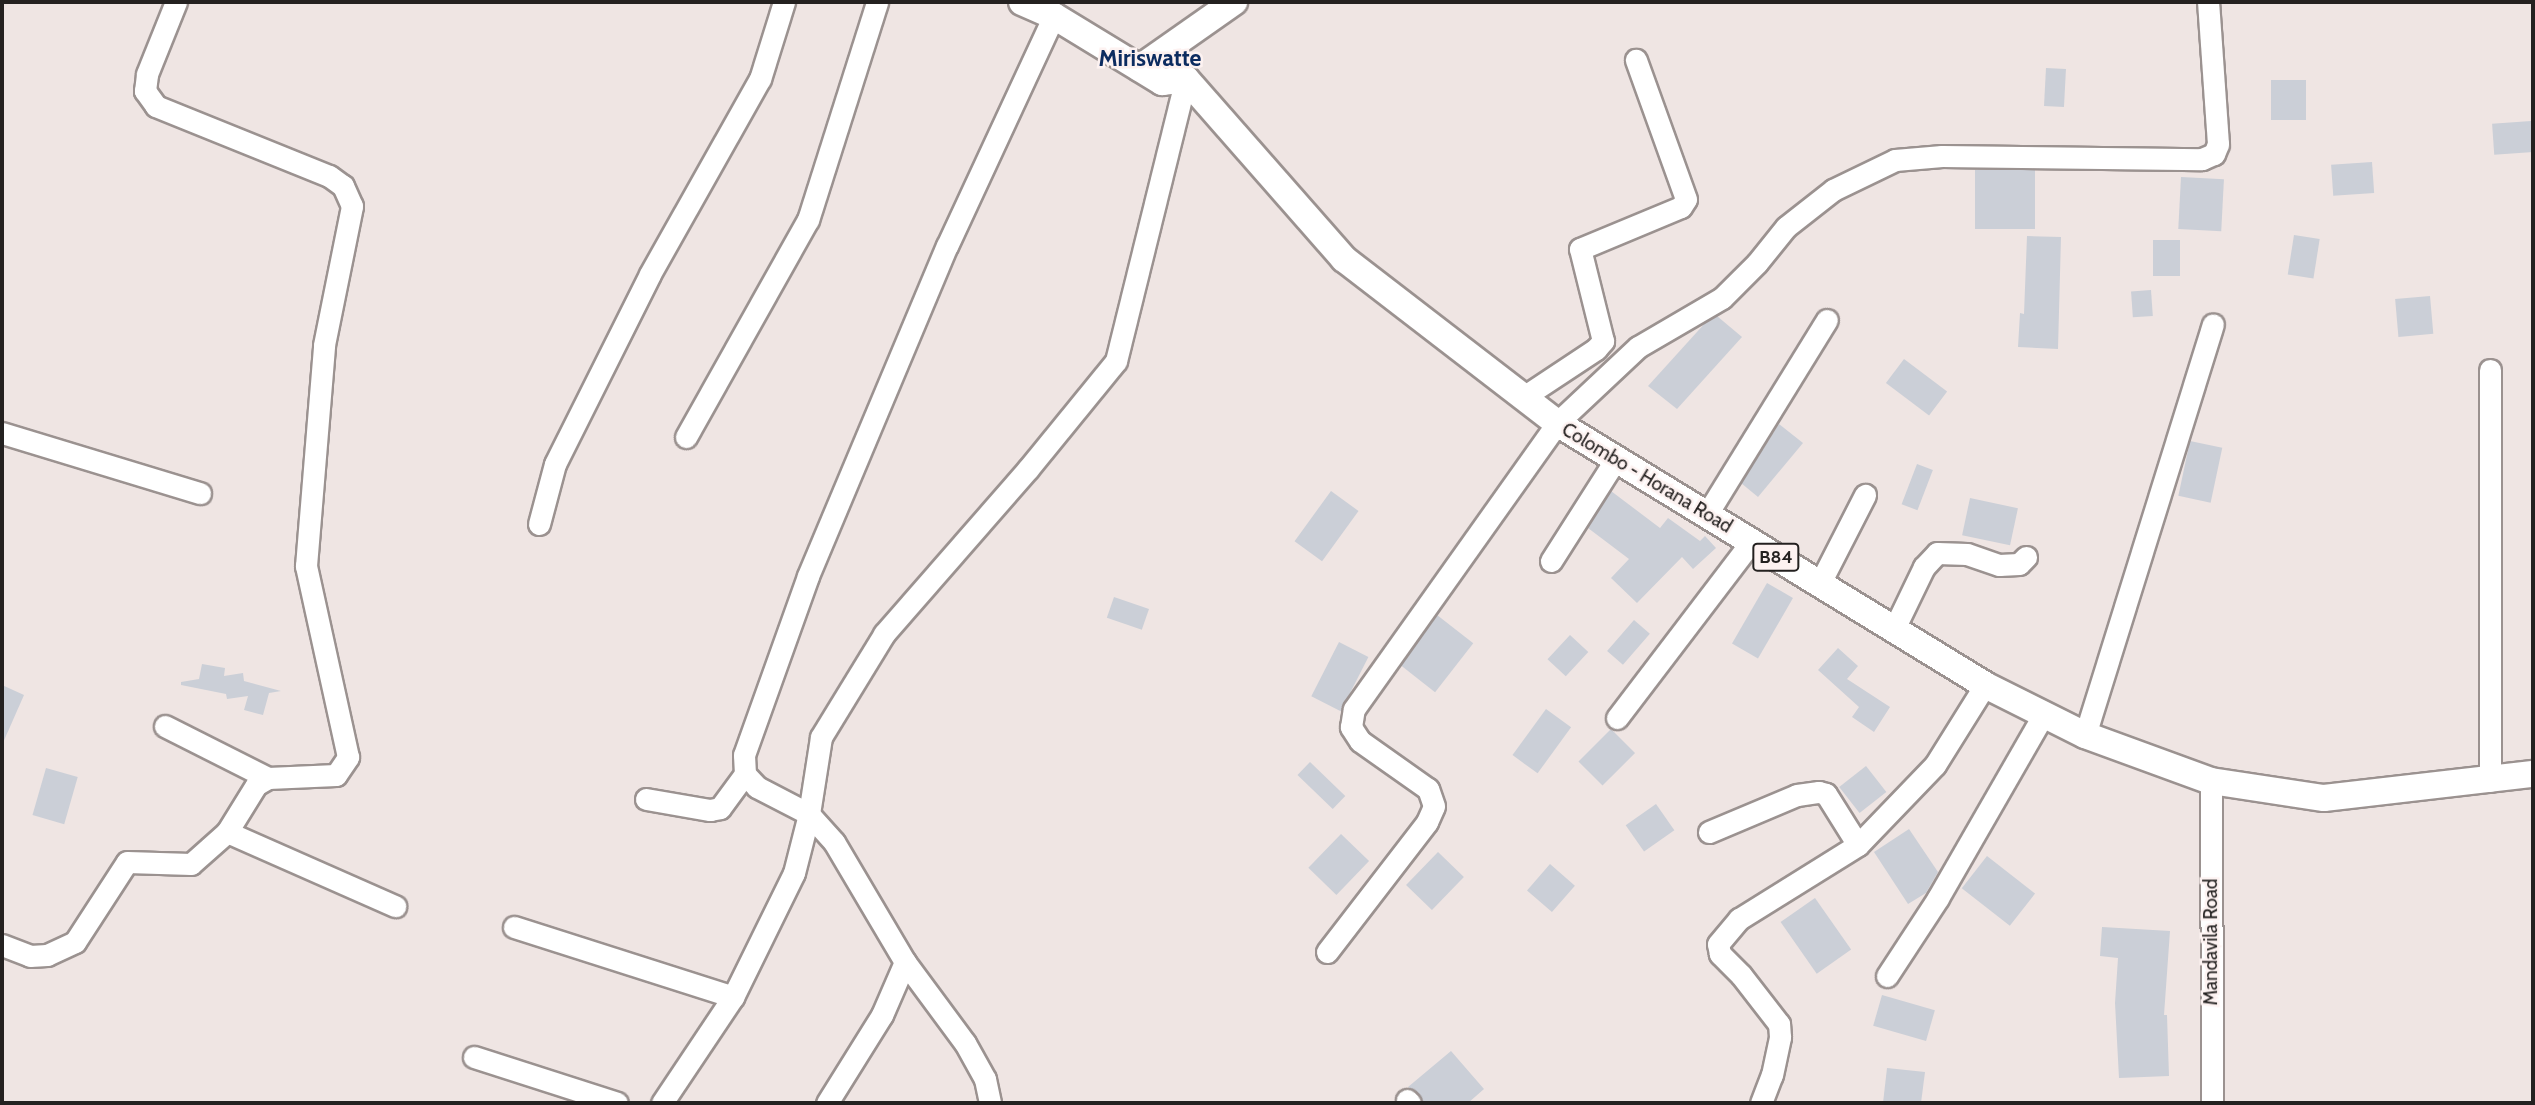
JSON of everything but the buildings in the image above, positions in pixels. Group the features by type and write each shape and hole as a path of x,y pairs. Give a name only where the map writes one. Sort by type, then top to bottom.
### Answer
{"main road":[{"path":"1022,2 1054,16 1163,82 1186,79"},
{"path":"1140,68 1234,2"},
{"name":"Colombo - Horana Road","path":"1186,79 1344,259 1466,350 1522,398 1557,423 1985,685 2085,735 2211,781 2324,798 2533,774"}],"street":[{"path":"2,945 30,956 47,955 75,942 127,862 191,864 228,832 256,785 268,778 336,775 348,757 306,566 324,345 352,206 343,186 329,176 156,106 145,91 147,74 176,2"},
{"path":"539,524 555,464 650,274 760,79 784,2"},
{"path":"686,437 808,220 877,2"},
{"path":"1327,952 1427,822 1434,806 1428,789 1360,741 1351,727 1354,709 1557,423 1638,348 1722,298 1786,226 1833,190 1895,160 1942,156 2202,159 2214,153 2218,144 2208,2"},
{"path":"646,799 710,810 720,808 745,774 744,755 808,576 947,246 1054,16"},
{"path":"1522,398 1596,349 1603,341 1580,249 1681,207 1686,199 1636,60"},
{"path":"662,1103 733,997 794,873 809,814 821,737 884,635 1028,469 1116,361 1186,79"},
{"path":"1707,514 1826,320"},
{"path":"2085,735 2213,325"},
{"path":"2490,370 2490,781"},
{"path":"2,433 200,493"},
{"path":"1551,561 1616,459"},
{"path":"1819,583 1865,495"},
{"path":"1617,718 1751,542"},
{"path":"1894,629 1924,567 1937,553 1967,554 1999,565 2018,564 2026,557"},
{"path":"1761,1103 1772,1075 1780,1037 1779,1024 1750,986 1720,954 1718,944 1739,919 1858,845 1935,765 1985,685"},
{"path":"1887,976 1938,898 2044,715"},
{"path":"165,726 268,778"},
{"path":"745,774 757,787 809,814 834,842 905,962 965,1043 985,1079 990,1103"},
{"name":"Mandavila Road","path":"2211,781 2212,1103"},
{"path":"1709,832 1797,794 1819,792 1825,794 1858,845"},
{"path":"228,832 395,906"},
{"path":"514,927 733,997"},
{"path":"827,1103 882,1015 905,962"},
{"path":"474,1057 617,1103"}],"district":[{"name":"Miriswatte","path":"1150,58"}]}
